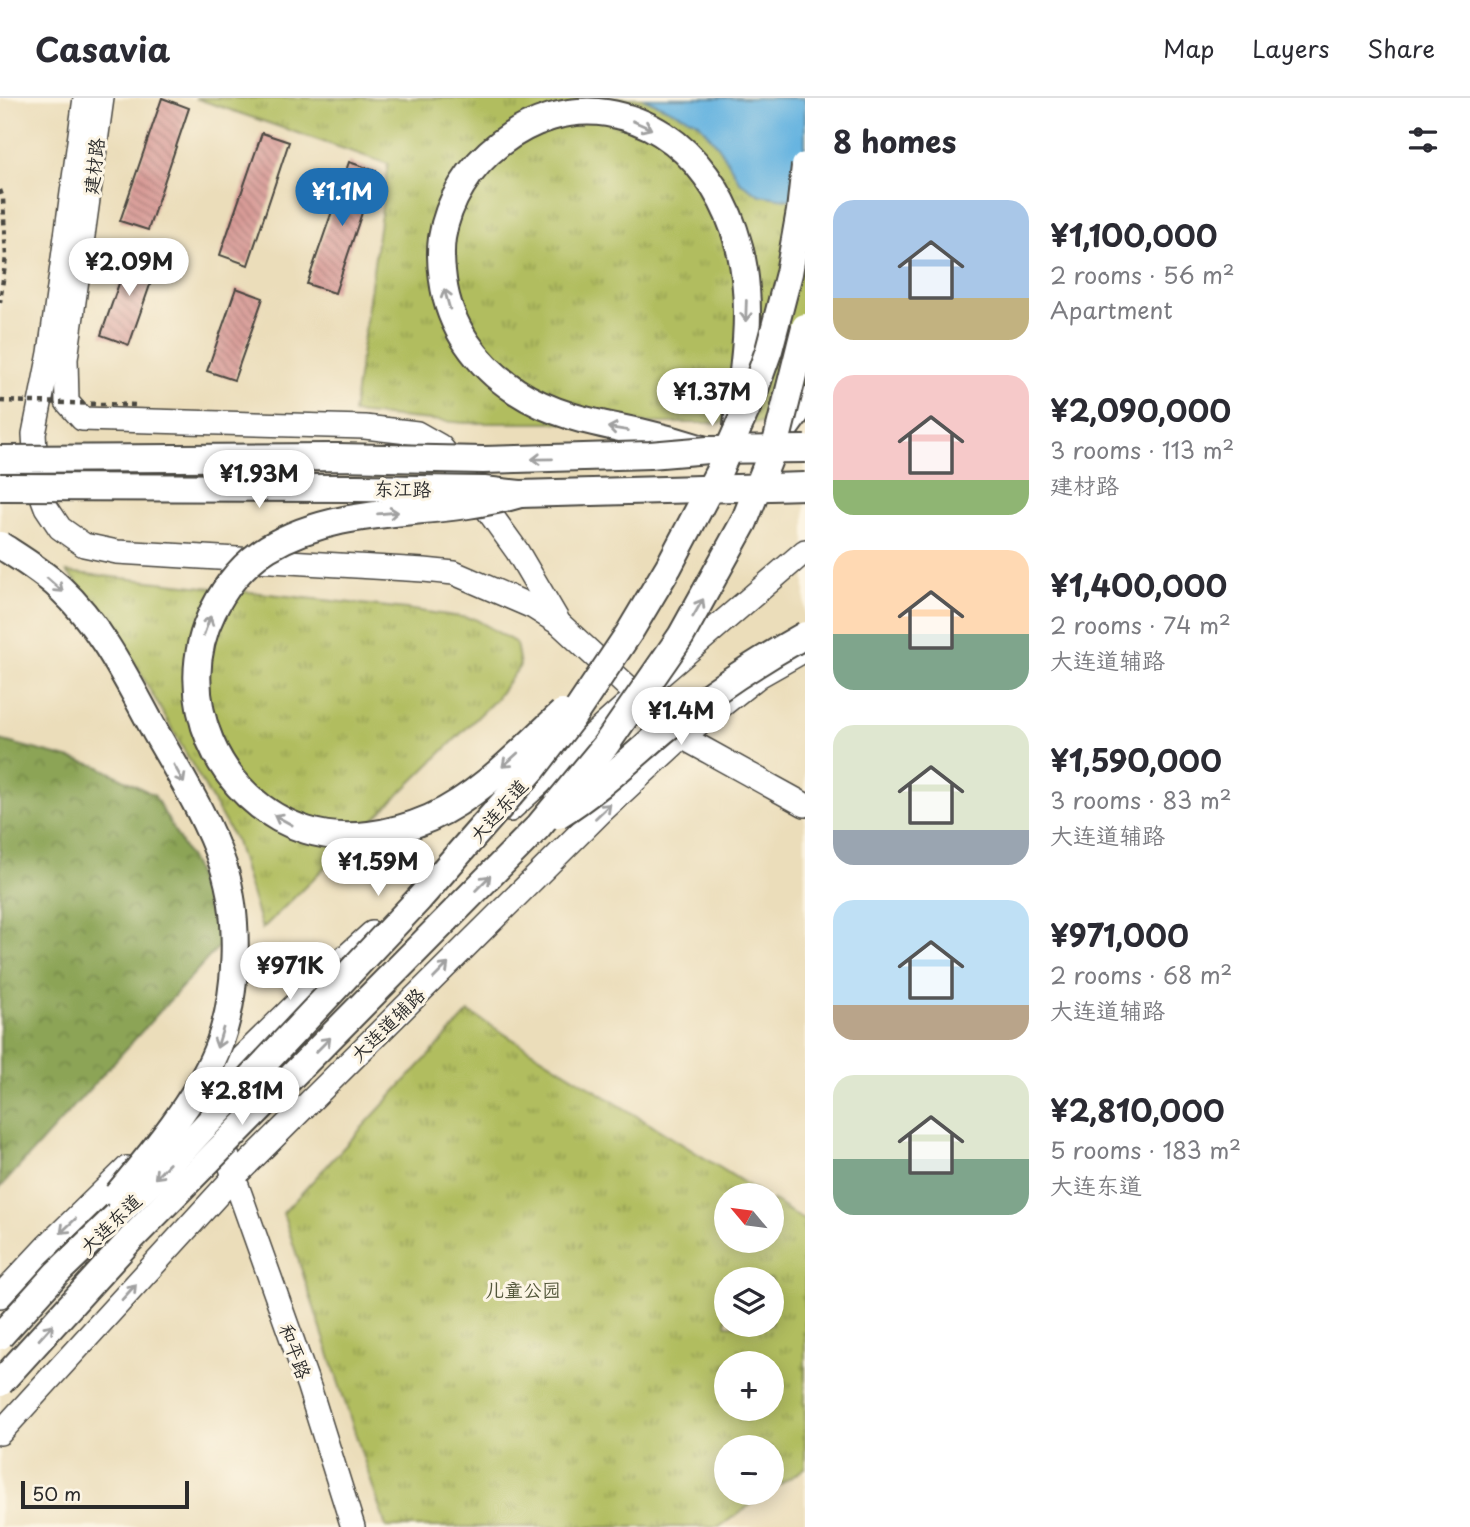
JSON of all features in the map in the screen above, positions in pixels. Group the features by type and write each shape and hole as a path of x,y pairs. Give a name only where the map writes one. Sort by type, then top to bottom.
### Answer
{"main road":[{"path":"708,450 666,438 582,421 548,408 516,390 469,349 445,296 441,265 442,237 463,182 499,143 524,128 547,119 578,113 606,113 638,122 674,141 698,164 717,192 737,237 746,288 743,367 736,431"},
{"name":"大连东道","path":"0,1336 57,1273 162,1172 419,899 533,769 567,726 629,633 687,534 736,431 769,351 780,309 795,241 805,166"},
{"name":"大连东道","path":"0,1383 130,1240 538,827 611,737 681,636 744,522 777,439 805,327"},
{"path":"777,439 805,401"},
{"name":"东江路","path":"0,459 337,457 483,460 650,455 708,450 805,449"},
{"name":"东江路","path":"0,487 383,488 484,490 520,494 805,486"},
{"path":"520,494 489,504 367,516 326,524 284,540 247,564 227,586 216,605 200,653 197,669 199,707 211,746 243,791 278,817 319,834 368,835 407,826 432,817 455,804 507,763 597,681"},
{"path":"0,545 58,586 87,617 106,644 212,838 226,875 234,923 231,988 223,1031 205,1073 139,1169 57,1273"},
{"path":"538,827 609,780 662,732 720,686 805,635"}],"street":[{"path":"85,98 54,327 34,434 37,484 46,507 61,528 85,545 117,552 454,573 521,601 560,624 682,737 805,805"},
{"name":"建材路","path":"67,402 66,359 102,98"},
{"path":"67,402 82,419 365,427 417,433 440,446 453,462 517,551 560,624"},
{"path":"0,1296 48,1245 331,970 636,696 805,551"},
{"name":"大连道辅路","path":"0,1433 234,1177 600,813 682,737 759,676 805,650"},
{"name":"和平路","path":"208,1090 234,1177 309,1387 354,1527"}],"path":[{"path":"0,190 3,199 6,257 0,302"},
{"path":"0,401 136,405"}],"green space":[{"path":"195,98 805,98 805,423 465,423 353,413 388,164"},
{"path":"67,572 475,619 516,643 520,666 495,700 262,929 236,842 112,623"},
{"path":"0,740 98,766 154,795 194,866 220,945 0,1188"},
{"name":"儿童公园","path":"469,1012 745,1183 714,1183 714,1253 784,1253 784,1208 805,1221 805,1468 784,1482 784,1435 714,1435 714,1505 750,1505 719,1527 386,1527 283,1213"}],"water":[{"path":"643,98 805,98 805,202 760,195 740,182 719,147 698,122"}],"building":[{"path":"162,98 189,108 148,230 120,221"},
{"path":"262,133 289,142 248,265 220,255"},
{"path":"349,162 376,171 335,293 307,284"},
{"path":"130,252 158,262 129,345 101,335"},
{"path":"236,288 263,298 234,380 207,371"}]}
